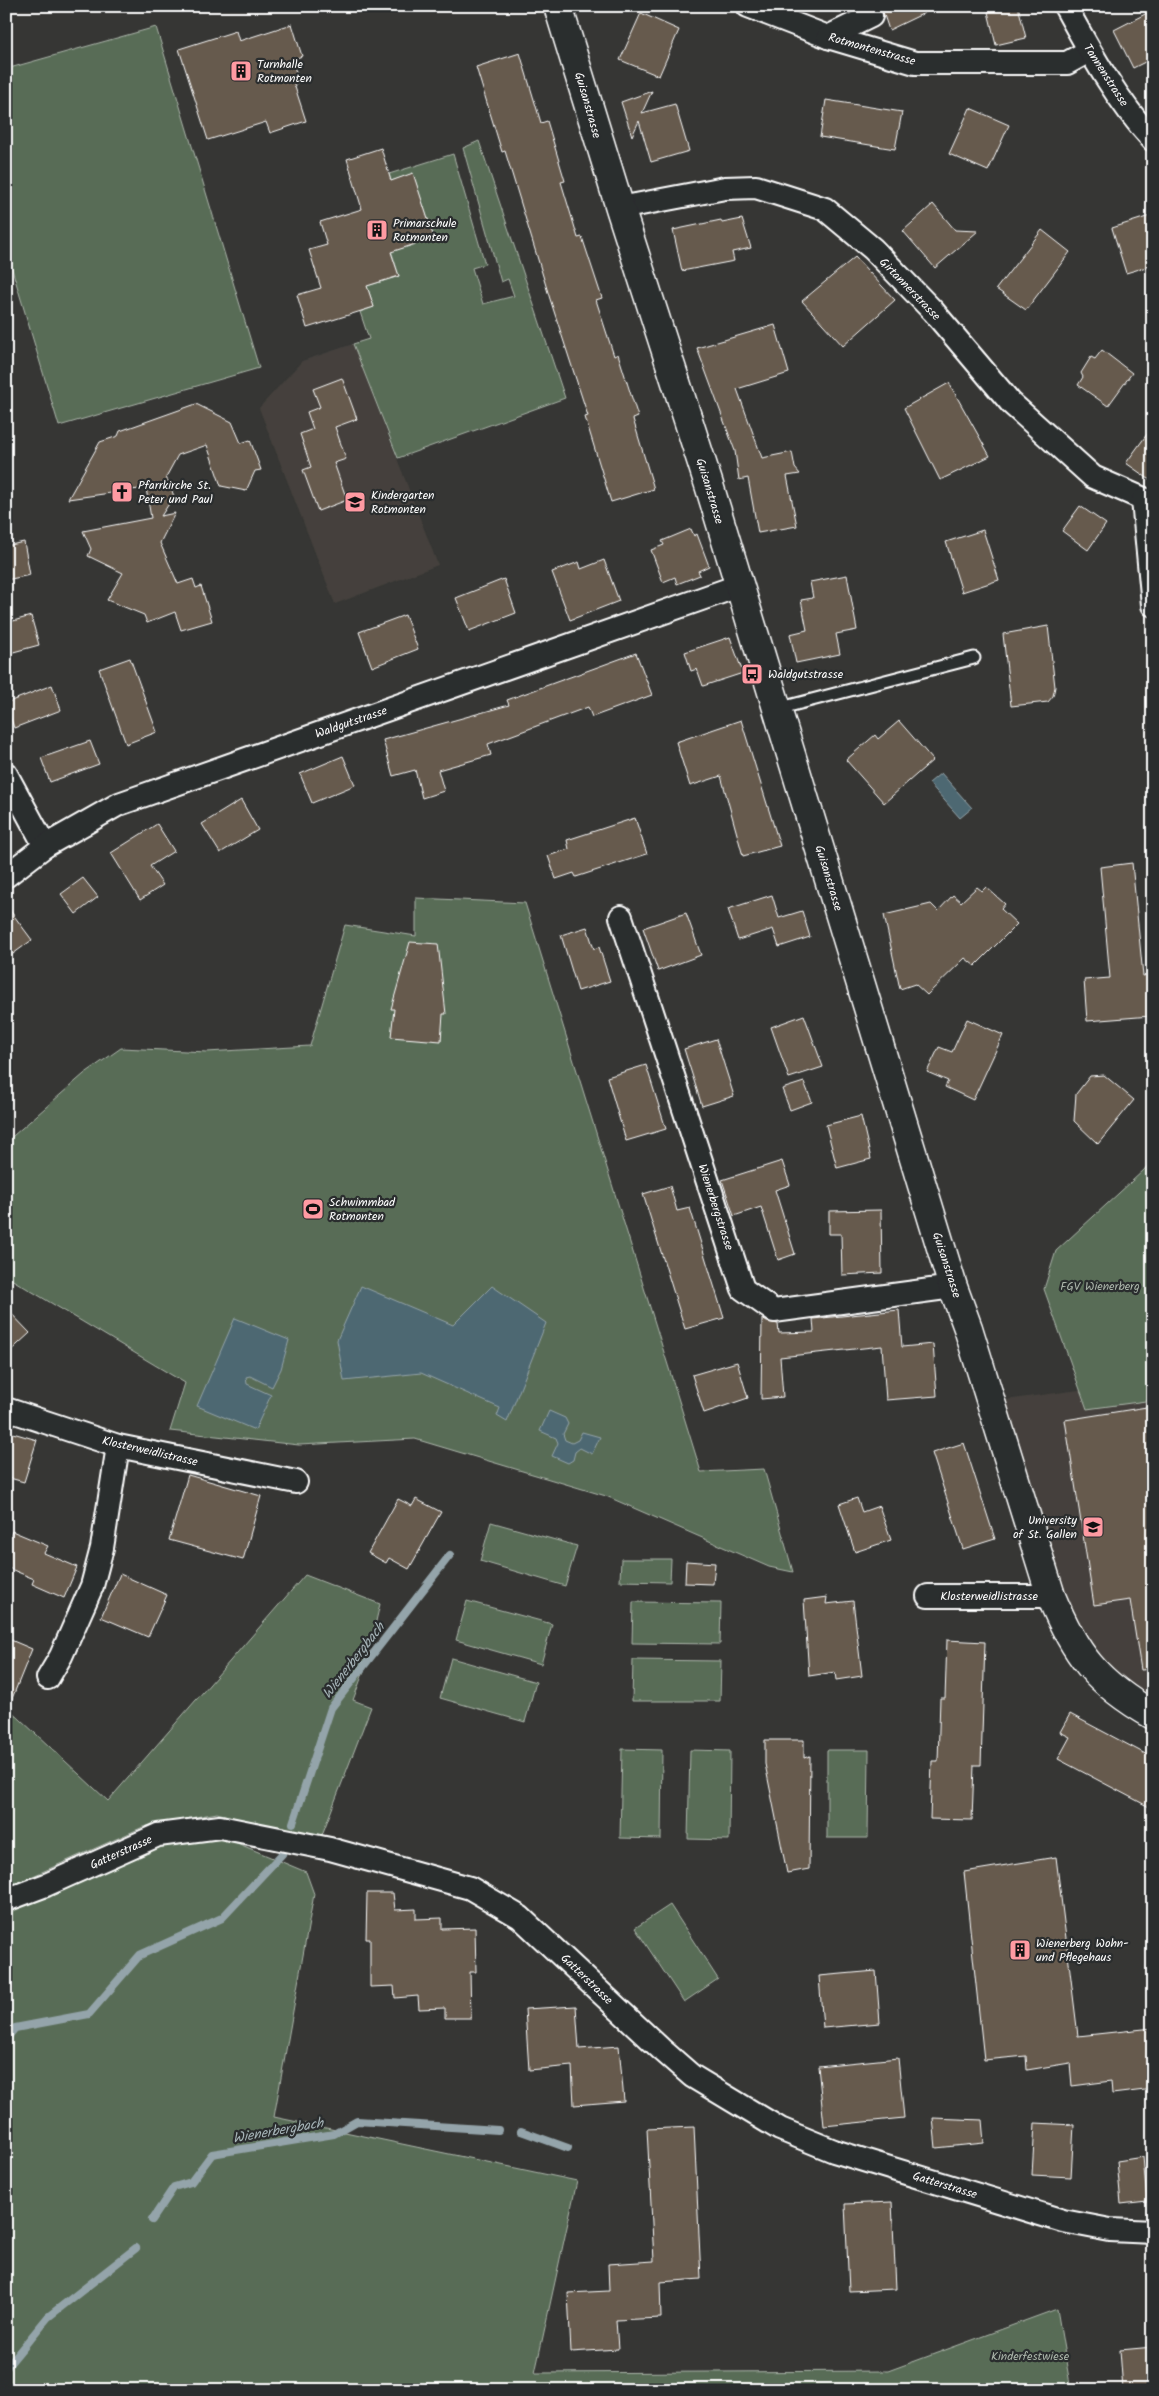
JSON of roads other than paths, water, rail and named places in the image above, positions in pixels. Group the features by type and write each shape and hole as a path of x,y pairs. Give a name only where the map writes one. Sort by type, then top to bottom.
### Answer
{"street":[{"name":"Guisanstrasse","path":"558,6 620,208 672,367 953,1287 968,1328 1051,1596 1065,1631 1089,1667 1109,1687 1153,1715"},
{"name":"Rotmontenstrasse","path":"748,6 828,37 915,64 1067,63 1090,52"},
{"path":"828,37 871,16 866,6"},
{"name":"Tannenstrasse","path":"1065,6 1090,52 1139,125 1153,140"},
{"name":"Girtannerstrasse","path":"620,208 725,188 756,187 825,209 873,249 933,311 1011,403 1093,477 1148,502"},
{"path":"1148,502 1153,605"},
{"name":"Waldgutstrasse","path":"6,876 45,846 119,804 738,586"},
{"path":"6,774 45,846"},
{"name":"Wienerbergstrasse","path":"621,916 743,1290 774,1311 953,1287"},
{"name":"Klosterweidlistrasse","path":"6,1409 118,1446 296,1482"},
{"path":"48,1678 61,1656 92,1586 102,1548 118,1446"},
{"name":"Klosterweidlistrasse","path":"928,1596 1051,1596"},
{"name":"Gatterstrasse","path":"6,1900 46,1885 158,1835 220,1827 330,1849 470,1888 520,1917 660,2050 692,2076 780,2129 834,2151 1063,2221 1110,2230 1153,2232"}],"lane":[{"path":"777,709 974,658"}],"water":[{"path":"941,773 972,808 960,818 929,783"},
{"path":"361,1286 453,1325 492,1286 546,1323 507,1422 497,1416 500,1408 421,1373 344,1381 337,1340"},
{"path":"235,1318 289,1340 281,1369 272,1387 250,1376 246,1377 247,1384 271,1395 255,1430 197,1406"},
{"path":"549,1411 565,1418 568,1424 563,1434 565,1440 572,1443 578,1440 582,1432 600,1437 592,1454 580,1448 575,1452 573,1460 568,1463 552,1456 558,1443 556,1438 540,1431"}],"waterway":[{"name":"Wienerbergbach","path":"293,1823 331,1708 450,1555"},
{"name":"Wienerbergbach","path":"6,2039 15,2028 89,2014 140,1955 222,1918 282,1854"},
{"name":"Wienerbergbach","path":"152,2220 174,2187 191,2182 212,2154 334,2134 357,2121 498,2130"},
{"name":"Wienerbergbach","path":"521,2131 568,2148"},
{"name":"Wienerbergbach","path":"6,2368 48,2317 136,2248"}],"place":[{"name":"Turnhalle Rotmonten","path":"241,71"},
{"name":"Primarschule Rotmonten","path":"377,230"},
{"name":"Pfarrkirche St. Peter und Paul","path":"122,492"},
{"name":"Kindergarten Rotmonten","path":"355,502"},
{"name":"Waldgutstrasse","path":"752,674"},
{"name":"Schwimmbad Rotmonten","path":"313,1209"},
{"name":"University of St. Gallen","path":"1093,1527"},
{"name":"Wienerberg Wohn- und Pflegehaus","path":"1020,1950"}],"park label":[{"name":"FGV Wienerberg","path":"1100,1286"},
{"name":"Kinderfestwiese","path":"1030,2356"}]}
